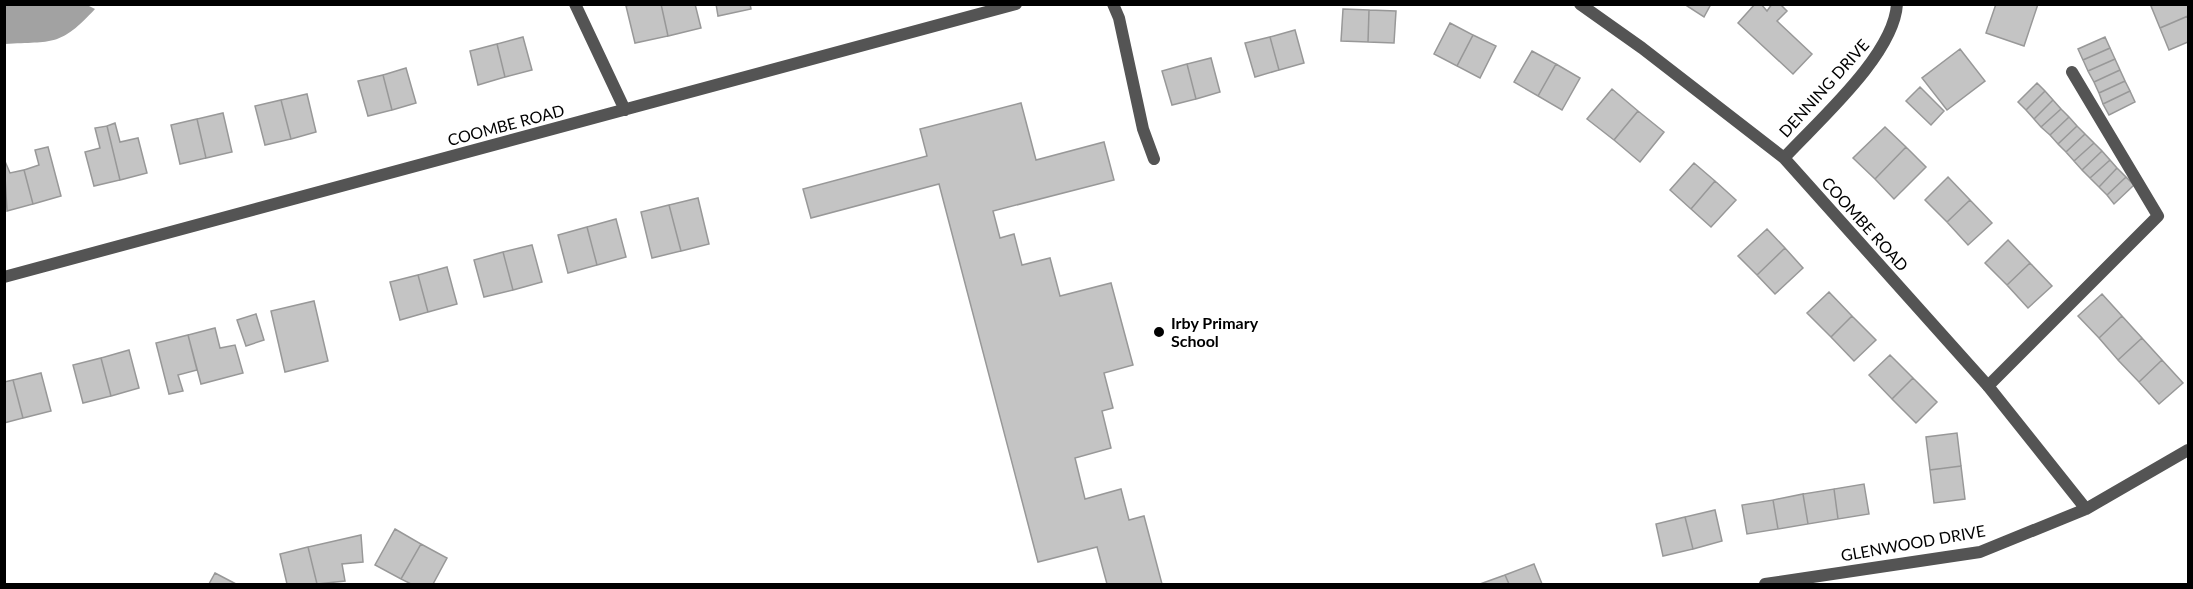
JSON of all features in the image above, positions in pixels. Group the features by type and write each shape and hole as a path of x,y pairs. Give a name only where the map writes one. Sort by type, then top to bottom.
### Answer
{"street":[{"path":"576,4 625,110"},
{"name":"COOMBE ROAD","path":"4,278 1016,4"},
{"path":"1113,4 1119,18 1143,129 1154,159"},
{"name":"COOMBE ROAD","path":"1580,4 1784,158 1988,386 2086,509"},
{"name":"DENNING DRIVE","path":"1784,158 1880,54 1896,17 1897,4"},
{"path":"1988,386 2158,216 2072,72"},
{"name":"GLENWOOD DRIVE","path":"1765,585 1980,552 2086,509 2188,450"}],"shaded area":[{"path":"5,4 87,5 95,9 73,30 55,40 5,44"}],"building":[{"path":"661,4 668,36 635,43 626,6"},
{"path":"661,4 695,4 701,28 668,36"},
{"path":"716,4 750,4 751,9 718,16"},
{"path":"1684,4 1711,4 1704,17"},
{"path":"1755,4 1761,4 1767,11 1772,4 1780,4 1787,11 1777,21 1812,54 1793,74 1738,23"},
{"path":"1996,4 2038,4 2024,46 1986,33"},
{"path":"2188,4 2188,16 2160,28 2151,6"},
{"path":"1343,9 1369,10 1368,42 1341,41"},
{"path":"1369,10 1396,11 1394,43 1368,42"},
{"path":"2188,16 2188,42 2169,50 2160,28"},
{"path":"1450,23 1473,35 1457,66 1434,54"},
{"path":"1295,30 1304,63 1279,70 1270,37"},
{"path":"1473,35 1496,46 1480,78 1457,66"},
{"path":"523,37 532,70 505,77 497,44"},
{"path":"1270,37 1279,70 1255,77 1245,43"},
{"path":"2105,37 2110,48 2083,60 2078,49"},
{"path":"497,44 505,77 478,85 470,51"},
{"path":"2110,48 2115,59 2088,71 2083,60"},
{"path":"1960,49 1985,81 1947,110 1922,78"},
{"path":"1532,51 1556,64 1538,96 1514,82"},
{"path":"1211,58 1220,92 1196,99 1187,64"},
{"path":"2115,59 2120,70 2094,82 2088,71"},
{"path":"1187,64 1196,99 1172,105 1162,71"},
{"path":"1556,64 1580,78 1562,110 1538,96"},
{"path":"406,68 416,103 392,110 383,75"},
{"path":"2120,70 2125,81 2099,93 2094,82"},
{"path":"383,75 392,110 368,116 358,81"},
{"path":"2125,81 2130,91 2103,104 2099,93"},
{"path":"2037,83 2045,91 2026,110 2018,102"},
{"path":"1920,87 1944,111 1931,125 1906,101"},
{"path":"1612,89 1638,111 1614,140 1587,119"},
{"path":"2045,91 2053,100 2034,119 2026,110"},
{"path":"2130,91 2135,102 2109,115 2103,104"},
{"path":"307,94 316,132 291,139 281,100"},
{"path":"281,100 291,139 265,145 255,106"},
{"path":"2053,100 2061,109 2041,127 2034,119"},
{"path":"1021,103 1036,160 1104,142 1114,180 993,211 1000,238 1014,234 1022,265 1050,258 1060,296 1111,283 1133,365 1104,373 1113,408 1102,411 1111,448 1075,458 1085,499 1121,489 1129,520 1144,516 1162,584 1107,584 1097,547 1038,562 939,184 811,218 803,189 927,156 920,129"},
{"path":"2061,109 2069,117 2050,135 2041,127"},
{"path":"1638,111 1664,132 1640,162 1614,140"},
{"path":"223,113 232,152 206,158 197,119"},
{"path":"2069,117 2077,126 2058,144 2050,135"},
{"path":"197,119 206,158 180,164 171,125"},
{"path":"115,123 120,142 138,138 147,173 120,180 107,126"},
{"path":"107,126 120,180 94,186 85,152 100,148 95,128"},
{"path":"2077,126 2085,134 2066,152 2058,144"},
{"path":"1885,127 1906,147 1875,179 1853,158"},
{"path":"2085,134 2094,143 2074,161 2066,152"},
{"path":"2094,143 2102,151 2082,170 2074,161"},
{"path":"48,147 61,196 33,204 24,170 39,165 35,150"},
{"path":"1906,147 1926,167 1894,199 1875,179"},
{"path":"2102,151 2110,160 2090,178 2082,170"},
{"path":"4,159 10,173 24,170 33,204 7,211"},
{"path":"2110,160 2117,168 2099,187 2090,178"},
{"path":"1694,163 1715,181 1691,209 1670,190"},
{"path":"2117,168 2126,177 2107,195 2099,187"},
{"path":"1948,177 1970,200 1947,222 1925,200"},
{"path":"2126,177 2134,185 2114,204 2107,195"},
{"path":"1715,181 1736,200 1711,227 1691,209"},
{"path":"698,198 709,244 681,251 669,205"},
{"path":"1970,200 1992,223 1968,245 1947,222"},
{"path":"669,205 681,251 652,258 641,212"},
{"path":"616,219 626,257 597,265 587,227"},
{"path":"587,227 597,265 568,273 558,235"},
{"path":"1767,229 1785,248 1757,275 1738,256"},
{"path":"2008,240 2030,263 2007,285 1985,263"},
{"path":"532,245 542,282 513,290 503,252"},
{"path":"1785,248 1803,268 1775,294 1757,275"},
{"path":"503,252 513,290 484,297 474,260"},
{"path":"2030,263 2052,286 2028,308 2007,285"},
{"path":"447,267 457,304 428,312 418,275"},
{"path":"418,275 428,312 400,320 390,282"},
{"path":"1829,292 1852,316 1831,337 1807,313"},
{"path":"2102,294 2122,316 2099,338 2078,316"},
{"path":"314,301 328,361 285,372 271,311"},
{"path":"256,314 264,340 246,346 237,320"},
{"path":"1852,316 1876,340 1854,361 1831,337"},
{"path":"2122,316 2142,338 2118,360 2099,338"},
{"path":"215,328 220,348 235,345 243,373 201,384 188,335"},
{"path":"188,335 197,370 178,375 183,391 169,394 156,343"},
{"path":"2142,338 2162,360 2139,382 2118,360"},
{"path":"129,350 139,388 111,396 101,358"},
{"path":"1890,355 1913,378 1892,399 1869,375"},
{"path":"101,358 111,396 83,403 73,365"},
{"path":"2162,360 2183,383 2159,404 2139,382"},
{"path":"41,373 51,411 23,418 13,380"},
{"path":"1913,378 1937,402 1916,423 1892,399"},
{"path":"13,380 23,418 4,423 4,382"},
{"path":"1957,433 1961,466 1930,470 1926,437"},
{"path":"1961,466 1965,499 1934,503 1930,470"},
{"path":"1864,484 1869,514 1838,519 1834,489"},
{"path":"1834,489 1838,519 1808,524 1803,494"},
{"path":"1803,494 1808,524 1778,529 1773,500"},
{"path":"1773,500 1778,529 1747,534 1742,505"},
{"path":"1715,510 1722,541 1693,549 1685,517"},
{"path":"1685,517 1693,549 1663,556 1656,524"},
{"path":"395,529 421,544 401,579 375,565"},
{"path":"361,535 363,562 342,564 345,581 317,584 308,547"},
{"path":"421,544 447,558 433,584 411,584 401,579"},
{"path":"308,547 317,584 287,584 280,554"},
{"path":"1534,564 1542,584 1509,584 1505,575"},
{"path":"215,573 236,584 209,584"},
{"path":"1505,575 1509,584 1480,584"}],"place":[{"name":"Irby Primary School","path":"1159,332"}]}
